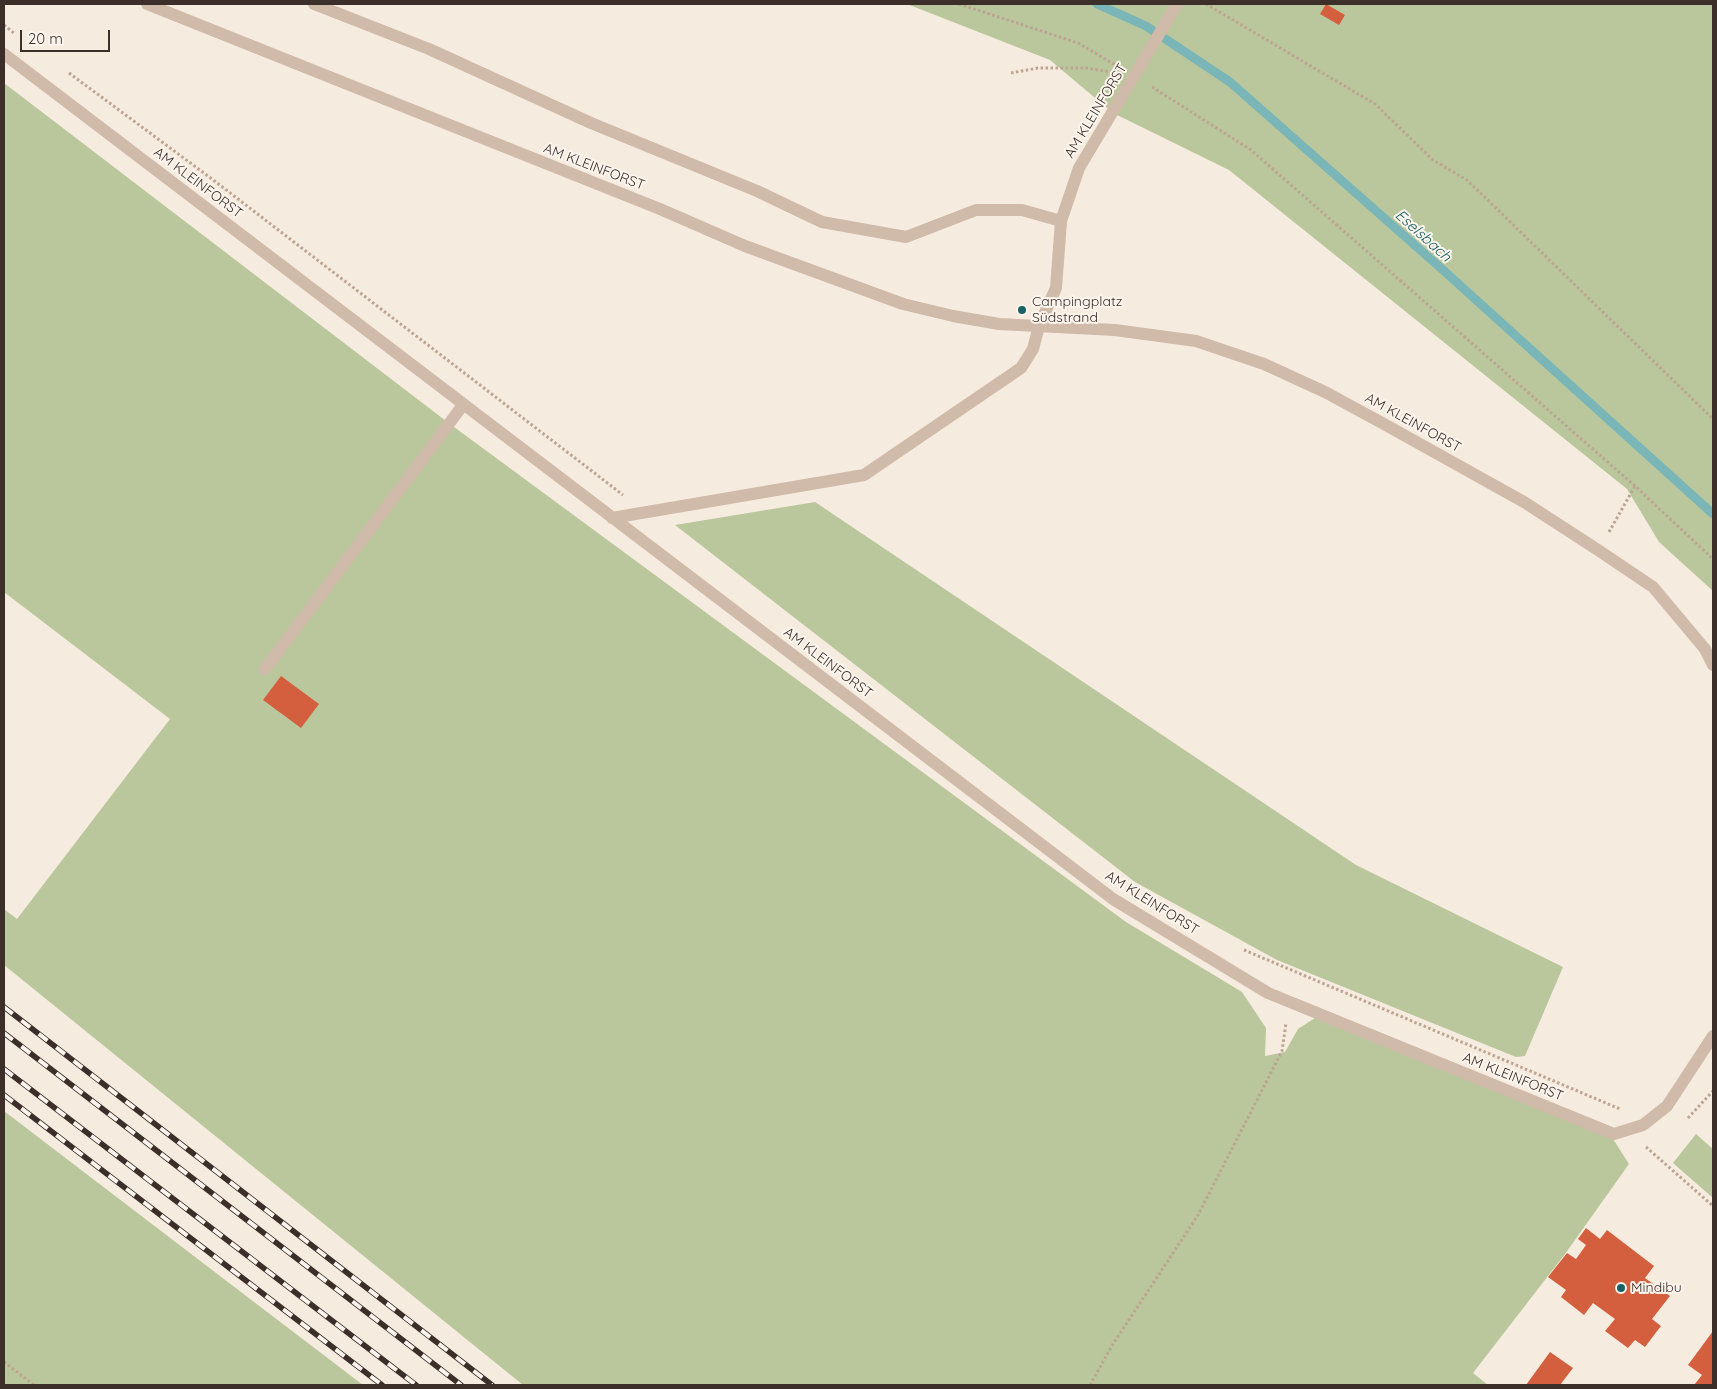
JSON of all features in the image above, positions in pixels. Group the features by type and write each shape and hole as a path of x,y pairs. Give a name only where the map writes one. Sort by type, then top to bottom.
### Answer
{"street":[{"name":"AM KLEINFORST","path":"151,4 170,15 820,275 903,304 953,316 999,324 1114,330 1196,341 1264,364 1325,392 1384,424 1524,502 1598,550 1653,587 1709,652 1713,665"},
{"path":"314,4 429,49 582,119 757,191 822,222 906,237 976,210 1022,210 1061,221"},
{"name":"AM KLEINFORST","path":"612,518 864,475 1021,368 1033,348 1039,326 1056,288 1061,221 1079,168 1177,4"},
{"name":"AM KLEINFORST","path":"4,54 1113,899 1268,993 1614,1134 1628,1131 1648,1121 1666,1106 1713,1036"},
{"path":"265,670 463,405"}],"path":[{"path":"960,4 1078,43 1251,150 1635,486 1713,559"},
{"path":"1206,4 1375,104 1433,160 1467,180 1713,419"},
{"path":"4,25 20,37"},
{"path":"1011,73 1038,68 1086,68 1134,76"},
{"path":"68,72 220,185 645,512"},
{"path":"1598,550 1635,486"},
{"path":"1238,948 1648,1121"},
{"path":"1090,1385 1113,1344 1198,1214 1282,1051 1289,1001"},
{"path":"1685,1121 1713,1091"},
{"path":"1653,1142 1645,1148 1713,1206"},
{"path":"4,1362 34,1385"}],"green space":[{"path":"907,4 1713,4 1713,591 1659,542 1627,489 1229,170 1113,113 1050,60"},
{"path":"4,83 450,424 1126,922 1242,992 1266,1028 1265,1056 1285,1052 1298,1029 1315,1018 1613,1139 1629,1164 1565,1254 1473,1373 1488,1385 523,1385 4,965 4,909 17,919 170,719 4,592"},
{"path":"815,502 1356,865 1563,967 1525,1056 1516,1057 1277,960 1135,882 675,525"},
{"path":"4,1111 258,1305 363,1385 4,1385"},
{"path":"1696,1134 1713,1149 1713,1198 1673,1163"}],"building":[{"path":"1326,4 1345,15 1339,25 1320,14"},
{"path":"281,676 319,704 301,728 263,700"},
{"path":"1586,1228 1600,1239 1607,1230 1654,1266 1645,1278 1670,1296 1652,1319 1661,1326 1645,1347 1635,1340 1628,1348 1605,1331 1615,1319 1593,1303 1584,1315 1561,1297 1566,1290 1548,1277 1567,1253 1576,1259 1586,1245 1578,1239"},
{"path":"1713,1331 1713,1385 1694,1385 1702,1375 1688,1365"},
{"path":"1550,1352 1573,1368 1560,1385 1526,1385"}],"waterway":[{"name":"Eselsbach","path":"1097,4 1146,26 1230,82 1443,270 1713,514"}],"railway":[{"path":"4,1007 492,1385"},
{"path":"4,1033 461,1385"},
{"path":"4,1069 416,1385"},
{"path":"4,1095 382,1385"}],"place":[{"name":"Campingplatz Südstrand","path":"1022,310"},
{"name":"Mindibu","path":"1621,1288"}]}
